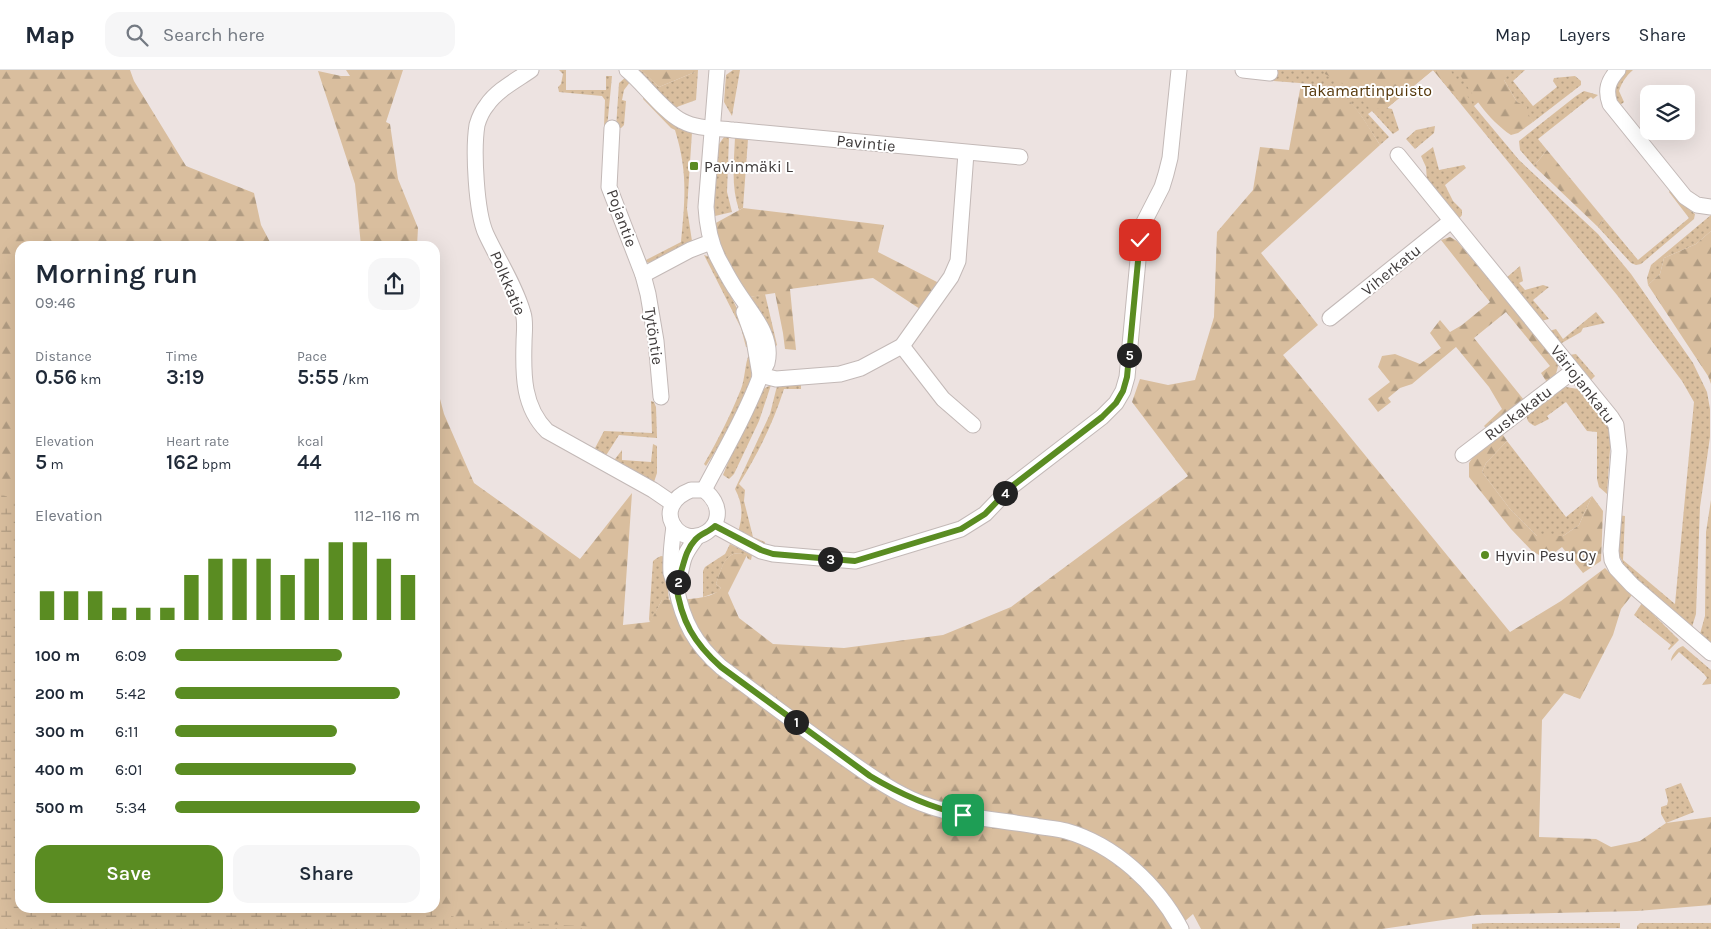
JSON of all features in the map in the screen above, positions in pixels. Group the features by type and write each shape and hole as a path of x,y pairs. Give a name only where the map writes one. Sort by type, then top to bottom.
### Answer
{"street":[{"name":"Polkkatie","path":"531,70 497,94 488,103 480,116 476,140 478,202 485,232 524,315 524,374 527,396 538,422 548,431 653,490 672,503"},
{"path":"627,70 680,121 691,125 712,128"},
{"path":"704,490 751,401 760,375 767,363 768,351 762,328 717,257 706,221 716,70"},
{"path":"715,526 761,550 773,554 855,561 961,529 974,522 985,514 1011,487 1102,417 1116,403 1123,391 1127,377 1141,228 1162,187 1170,158 1179,70"},
{"path":"1243,70 1270,73"},
{"path":"1618,70 1608,86 1607,96 1610,104 1685,197 1697,205 1711,208"},
{"name":"Pojantie","path":"612,128 609,187 643,276"},
{"name":"Pavintie","path":"712,128 1020,157"},
{"path":"760,375 776,379 840,374 861,368 902,346 950,277 958,260 966,153"},
{"name":"Väriojankatu","path":"1398,156 1616,425 1618,451 1610,542 1612,560 1632,586 1711,653"},
{"name":"Viherkatu","path":"1330,318 1451,221"},
{"path":"643,276 690,250 711,242"},
{"name":"Tytöntie","path":"643,276 656,341 660,397"},
{"path":"902,346 943,399 973,425"},
{"name":"Ruskakatu","path":"1463,455 1573,371"},
{"path":"674,526 689,537 705,534 715,526 718,511 710,494 704,490 691,490 684,492 672,503 670,512 674,526 672,575 676,584 683,616 690,630 706,654 744,685 870,776 891,789 937,809 963,815 1066,831 1109,851 1144,879 1160,896 1181,929"},
{"path":"676,584 681,576 684,559 697,537"}],"green space":[{"path":"0,70 130,70 134,81 186,166 254,193 261,225 269,241 15,241 15,913 440,913 440,399 444,414 474,483 580,559 632,493 623,625 650,622 662,600 703,597 717,592 721,588 716,584 726,560 729,556 740,553 747,555 728,593 739,618 773,644 844,648 943,635 1011,607 1188,476 1132,402 1140,379 1168,385 1195,380 1214,317 1217,232 1253,190 1260,147 1289,150 1301,84 1325,85 1342,93 1357,109 1380,145 1261,253 1318,325 1283,355 1510,632 1561,601 1605,568 1632,595 1621,609 1613,635 1580,699 1564,693 1542,720 1539,837 1596,839 1611,847 1640,841 1666,823 1711,817 1711,905 1637,911 1477,915 1382,929 1201,929 1193,914 1176,929 0,929"},
{"path":"346,70 403,70 386,122 390,124 398,179 418,228 417,241 361,241 355,184 318,71 350,76"},
{"path":"559,70 566,70 566,90 606,90 606,76 612,76 607,128 604,127 605,100 602,96 559,92 558,87 561,84 563,74"},
{"path":"636,70 641,70 659,87 698,70 696,100 674,108"},
{"path":"641,70 695,70 695,72 659,87"},
{"path":"733,70 740,70 732,116 724,102 726,75"},
{"name":"Takamartinpuisto","path":"1264,70 1433,70 1387,108 1392,109 1399,130 1393,134 1372,111 1368,114 1389,137 1380,145 1351,103 1332,88 1326,85 1262,80"},
{"name":"Takamartinpuisto","path":"1323,70 1433,70 1387,108 1372,111 1351,90 1325,74"},
{"path":"1433,70 1525,70 1513,81 1533,106 1557,87 1553,81 1554,78 1575,76 1581,81 1581,85 1533,122 1517,102 1504,80 1474,106 1519,160 1598,234 1631,274 1693,363 1707,392 1710,409 1710,437 1700,507 1696,614 1692,627 1626,569 1618,553 1618,515 1625,516 1623,560 1675,604 1694,402 1682,381 1617,295"},
{"path":"1433,70 1450,70 1474,106 1468,111"},
{"path":"1457,70 1512,70 1504,80 1517,102 1527,107 1527,112 1533,122 1518,133 1511,135 1502,129 1474,97"},
{"path":"1626,70 1633,70 1624,79 1620,88 1619,91 1624,102 1619,106 1616,87"},
{"path":"626,77 630,82 624,90 622,100 626,101 624,125 621,128 616,128 619,83"},
{"path":"1584,91 1598,95 1593,99 1591,97 1538,139 1547,150 1534,166 1520,150 1519,141"},
{"path":"644,94 692,132 687,209 692,241 650,263 645,262 633,228 646,260 681,242 684,212 684,173 675,130 643,99"},
{"path":"1435,126 1434,133 1415,149 1406,139 1416,130"},
{"path":"724,137 729,137 727,192 732,212 715,216 712,215 717,147"},
{"path":"735,137 748,139 743,208 739,210 734,183"},
{"path":"1433,147 1439,170 1464,165 1466,168 1445,185 1453,201 1462,210 1462,215 1458,220 1427,181 1426,167 1421,156"},
{"path":"1547,150 1604,219 1598,227 1534,166"},
{"path":"1671,189 1685,206 1695,214 1694,219 1641,264 1631,263 1598,227 1604,219 1638,260 1689,218 1669,192"},
{"path":"743,208 884,225 878,252 939,283 920,309 873,278 790,289 796,350 785,349 775,293 750,297 720,248 714,224"},
{"path":"1711,215 1711,231 1696,244 1664,258 1660,274 1648,285 1647,278 1651,265"},
{"path":"1711,231 1711,384 1708,376 1648,285 1660,274 1664,258 1696,244"},
{"path":"1450,237 1457,241 1554,358 1558,366 1555,378 1548,384 1541,373 1550,366 1506,312 1474,338 1524,400 1493,427 1486,428 1484,426 1502,409 1489,387 1456,347 1412,384 1400,388 1388,398 1391,402 1378,412 1368,399 1390,382 1378,367 1382,356 1395,354 1420,364 1441,348 1430,333 1440,320 1450,332 1462,325 1490,302 1441,240"},
{"path":"704,255 710,257 724,282 745,325 752,348 746,347 741,328"},
{"path":"1520,266 1523,281 1519,283 1525,290 1543,285 1549,287 1533,300 1549,319 1541,321 1506,278"},
{"path":"765,294 777,345 775,347 772,346 768,326 750,297"},
{"path":"1596,312 1605,323 1583,328 1581,332 1560,344 1549,331 1556,329 1563,339"},
{"path":"1576,354 1595,376 1590,381 1569,355"},
{"path":"749,355 752,370 741,407 706,466 704,464 724,427 741,389"},
{"path":"801,384 801,389 784,389 764,438 739,484 745,490 744,501 753,537 765,542 765,547 738,532 741,510 740,500 735,489 770,414 777,386"},
{"path":"771,385 759,421 734,474 729,479 723,475 731,455 763,389"},
{"path":"1566,387 1578,389 1607,425 1611,435 1607,494 1599,487 1597,479 1597,432 1587,431 1566,402 1547,416 1549,419 1535,426 1528,420 1527,414 1552,393"},
{"path":"651,401 654,402 656,407 657,438 619,435 605,457 594,450 604,431 652,433"},
{"path":"1501,432 1507,441 1486,463 1482,472 1510,509 1537,536 1563,536 1579,525 1592,496 1603,511 1601,561 1583,573 1562,547 1546,559 1532,551 1511,529 1469,477 1469,463 1475,454"},
{"path":"1507,441 1566,517 1592,496 1579,525 1563,536 1537,536 1510,509 1482,472 1486,463"},
{"path":"653,444 657,446 657,473 654,482 615,462 615,459 622,450 622,460 651,462"},
{"path":"0,493 15,501 15,913 440,913 440,911 459,919 599,927 601,929 0,929"},
{"path":"1711,500 1711,643 1700,634 1705,616 1706,532"},
{"path":"730,544 752,555 751,560 746,555 739,553 729,556 716,584 721,588 718,592 703,597 703,571 705,567 725,554"},
{"path":"661,556 666,557 669,600 662,600 650,623 653,561"},
{"path":"1642,603 1679,640 1669,650 1671,645 1634,615"},
{"path":"1683,646 1711,670 1711,684 1702,685 1707,678 1679,652 1671,661 1675,652"},
{"path":"1681,783 1694,812 1666,823 1661,814 1661,807 1667,805 1668,801 1665,789"},
{"path":"1620,923 1620,928 1472,929 1472,924"},
{"path":"1640,923 1711,923 1711,929 1637,929"}],"place":[{"name":"Pavinmäki L","path":"694,166"},
{"name":"Hyvin Pesu Oy","path":"1485,555"}],"route":[{"path":"963,815 937,809 912,800 891,789 870,776 721,667 706,654 690,630 683,616 676,584 681,576 684,559 689,548 697,537 705,534 715,526 761,550 773,554 855,561 961,529 985,514 1011,487 1102,417 1116,403 1123,391 1127,377 1140,240"}]}
